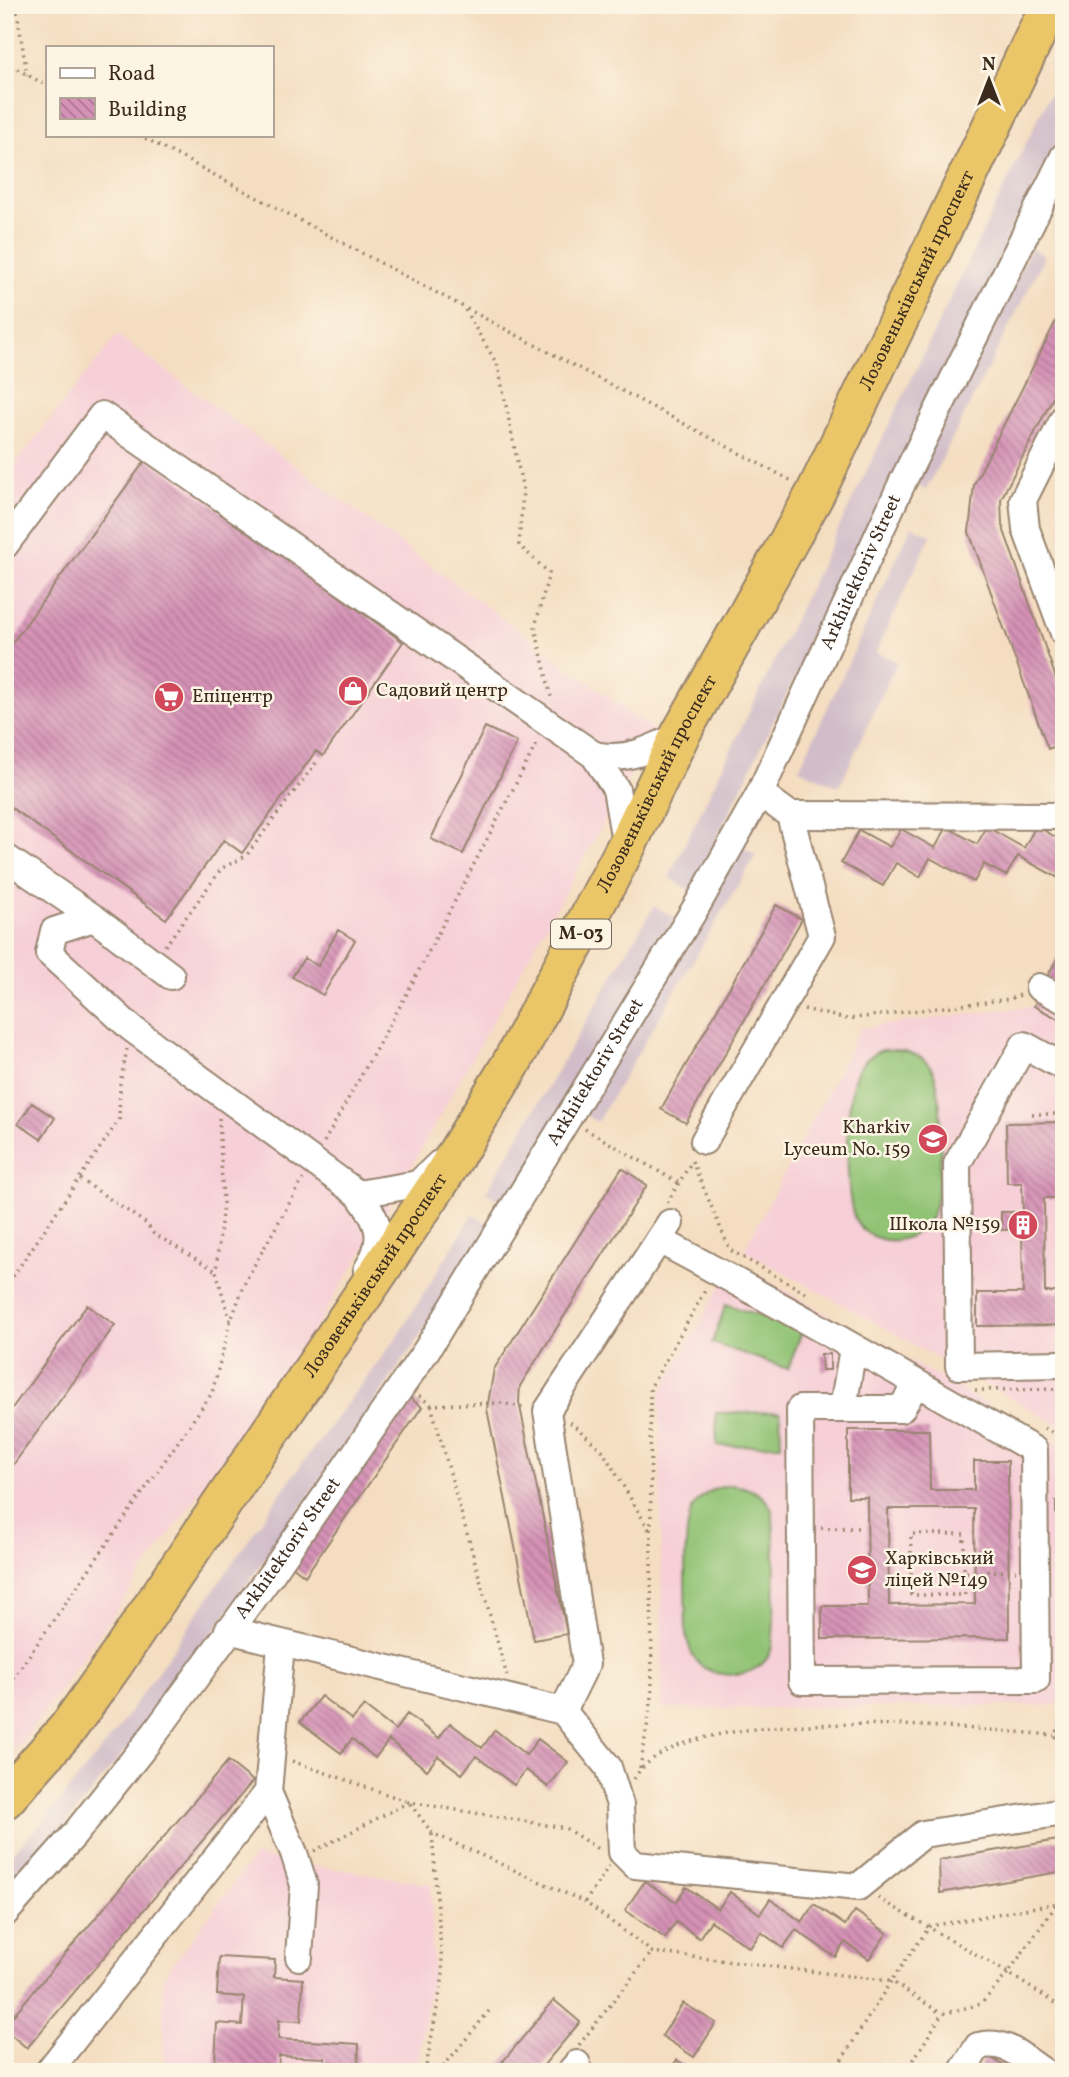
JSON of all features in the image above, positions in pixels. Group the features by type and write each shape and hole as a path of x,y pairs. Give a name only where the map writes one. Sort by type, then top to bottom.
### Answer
{"highway":[{"name":"Лозовеньківський проспект","path":"5,1799 68,1728 113,1665 438,1184 511,1064 626,847 680,735 815,494 1050,5"}],"street":[{"name":"Arkhitektoriv Street","path":"5,1913 74,1835 155,1733 272,1573 403,1385 695,909 760,793 903,481 1064,156"},
{"path":"5,545 102,415 594,755 616,789 626,847"},
{"path":"1064,418 1023,500 1026,529 1064,633"},
{"path":"594,755 616,759 632,756 680,735"},
{"path":"760,793 790,815 1064,816"},
{"path":"698,1151 785,1005 822,936 790,815"},
{"path":"5,857 165,966"},
{"path":"94,918 54,930 49,953 131,1028 358,1194 376,1216 380,1232 370,1265 328,1333 328,1348"},
{"path":"1038,987 1064,1000"},
{"path":"1064,1067 1024,1045 957,1164 959,1366 1064,1364"},
{"path":"358,1194 418,1184 427,1177 436,1168 486,1087 511,1064"},
{"path":"563,1711 586,1664 547,1412 665,1232 723,1260 853,1348 917,1383 1034,1450 1036,1680 802,1681 800,1409 901,1409 917,1383"},
{"path":"843,1408 853,1348"},
{"path":"228,1630 281,1645 563,1711 608,1767 620,1805 618,1856 635,1865 858,1887 923,1834 1064,1812"},
{"path":"281,1645 268,1792 294,1853 304,1885 299,1957"},
{"path":"48,2072 268,1792"},
{"path":"962,2072 978,2046 993,2042 1010,2049 1044,2072"}],"path":[{"path":"16,5 27,75"},
{"path":"5,62 46,85"},
{"path":"141,136 815,494"},
{"path":"464,308 498,366 523,490 520,545 549,573 535,627 555,710"},
{"path":"5,1690 212,1393 230,1323 246,1280 404,999 539,739"},
{"path":"165,966 222,868 246,856 318,760"},
{"path":"785,1005 847,1019 1010,999 1038,987"},
{"path":"5,1288 119,1120 120,1084 131,1028"},
{"path":"218,1092 223,1203 216,1271 230,1323"},
{"path":"1032,1114 1064,1114"},
{"path":"568,1119 678,1183"},
{"path":"665,1232 659,1216 698,1151"},
{"path":"620,1805 640,1768 652,1697 650,1388 723,1260 698,1151"},
{"path":"80,1179 147,1224 153,1233 216,1271"},
{"path":"723,1260 812,1297"},
{"path":"964,1384 986,1396"},
{"path":"403,1385 431,1405 501,1403 561,1414 602,1450 651,1533"},
{"path":"975,1390 1064,1389"},
{"path":"431,1405 514,1700"},
{"path":"1042,1427 1064,1439"},
{"path":"801,1528 861,1528"},
{"path":"911,1534 964,1534 964,1572 965,1595 911,1595 911,1534"},
{"path":"964,1572 1035,1571"},
{"path":"1054,1735 1064,1718"},
{"path":"640,1768 678,1744 755,1727 913,1725 1054,1735 1064,1748"},
{"path":"273,1734 292,1762 409,1802 565,1828 618,1856 584,1902"},
{"path":"409,1802 432,1833 584,1902 652,1952 891,1981 942,2014"},
{"path":"294,1853 308,1854 409,1802"},
{"path":"425,2072 443,1976 432,1833"},
{"path":"858,1887 930,1926 1064,2008"},
{"path":"834,2072 891,1981 930,1926 1064,1902"},
{"path":"906,2072 942,2014 981,2004 1008,1973 1057,1904"},
{"path":"573,2068 568,2057 652,1952"},
{"path":"439,2072 489,2011"}],"shaded area":[{"path":"1064,65 1064,125 691,891 669,877"},
{"path":"1031,248 1045,256 926,490 912,483"},
{"path":"117,335 655,731 372,1237 310,1336 25,1739 5,1760 5,477"},
{"path":"912,526 931,535 876,652 897,662 839,787 799,769"},
{"path":"739,845 756,855 597,1122 581,1113"},
{"path":"654,906 676,918 507,1205 486,1192"},
{"name":"Kharkiv Lyceum No. 159","path":"1033,1006 1064,1022 1064,1428 744,1250 861,1028"},
{"path":"473,1214 490,1225 412,1348 166,1700 52,1841 5,1891 5,1859 42,1823 118,1729 287,1484 397,1337"},
{"name":"Харківський ліцей №149","path":"734,1262 1064,1448 1064,1693 1057,1705 662,1709 660,1394"},
{"path":"254,1856 431,1884 433,1970 416,2072 164,2072 163,1977"}],"green space":[{"path":"882,1050 908,1052 920,1057 930,1066 939,1095 941,1116 938,1187 931,1217 917,1233 892,1240 876,1238 859,1226 850,1199 848,1178 849,1110 854,1080 864,1062"},
{"path":"726,1304 802,1331 788,1369 712,1343"},
{"path":"780,1412 781,1445 717,1446 716,1413"},
{"path":"731,1485 754,1491 764,1498 771,1508 774,1534 774,1605 772,1644 765,1661 748,1672 727,1675 699,1664 691,1650 686,1634 685,1567 687,1531 694,1506 710,1491"}],"building":[{"path":"1064,305 1064,376 1001,499 1002,525 1064,701 1064,743 1048,749 969,532 974,484"},
{"name":"Епіцентр","path":"147,458 403,642 323,756 316,751 242,853 224,840 166,919 5,803 5,653"},
{"path":"485,727 517,742 463,854 431,839"},
{"path":"1036,826 1064,842 1062,880 1018,856 1006,876 984,864 974,882 930,858 920,877 896,863 883,886 841,863 859,830 890,847 901,829 935,848 947,827 977,844 987,827 1024,848"},
{"path":"776,905 802,919 686,1123 661,1109"},
{"path":"338,930 355,940 323,995 292,977 304,958 318,966"},
{"path":"1064,946 1064,988 1046,979"},
{"path":"1040,995 1064,1008 1064,1022 1034,1006"},
{"path":"32,1103 55,1118 41,1139 18,1124"},
{"name":"Школа №159","path":"1064,1122 1064,1198 1044,1198 1045,1292 1064,1292 1064,1325 977,1326 977,1293 1023,1293 1022,1229 1001,1230 1001,1212 1023,1212 1022,1183 1007,1183 1006,1123"},
{"path":"622,1168 647,1185 520,1386 519,1402 567,1634 534,1640 487,1409 494,1369"},
{"path":"87,1305 115,1325 5,1476 5,1418"},
{"path":"821,1354 830,1354 830,1370 822,1370"},
{"path":"403,1393 422,1407 305,1576 287,1562"},
{"path":"848,1430 929,1430 930,1490 974,1490 974,1461 1008,1461 1009,1638 822,1639 822,1606 868,1606 867,1497 848,1497","holes":["888,1509 974,1509 975,1604 889,1605"]},
{"path":"1056,1501 1064,1501 1064,1512 1056,1513"},
{"path":"321,1696 352,1720 364,1706 395,1730 407,1714 439,1738 450,1723 482,1748 495,1730 526,1755 538,1739 568,1762 548,1787 526,1770 514,1785 476,1756 462,1774 438,1756 427,1770 389,1740 375,1758 352,1739 341,1753 300,1722"},
{"path":"228,1761 253,1781 27,2048 5,2030 5,2025"},
{"path":"1064,1839 1064,1871 940,1893 939,1860"},
{"path":"645,1881 676,1902 686,1887 718,1909 730,1892 760,1914 770,1899 802,1922 814,1904 845,1925 855,1911 887,1933 869,1959 845,1942 835,1957 796,1930 783,1948 761,1932 750,1948 711,1921 699,1938 676,1922 665,1938 625,1910"},
{"path":"219,1957 275,1960 274,1977 303,1979 301,2021 279,2020 278,2039 359,2044 358,2072 325,2072 325,2058 279,2056 278,2072 240,2072 240,2064 215,2063 217,2023 242,2025 244,1997 217,1995"},
{"path":"554,2000 580,2022 538,2072 494,2072"},
{"path":"683,2003 716,2023 694,2057 662,2036"},
{"path":"987,2055 1013,2072 976,2072"},
{"path":"677,2060 693,2072 668,2072"}],"place":[{"name":"Садовий центр","path":"353,691"},
{"name":"Епіцентр","path":"169,697"},
{"name":"Kharkiv Lyceum No. 159","path":"933,1139"},
{"name":"Школа №159","path":"1023,1225"},
{"name":"Харківський ліцей №149","path":"862,1570"}]}
